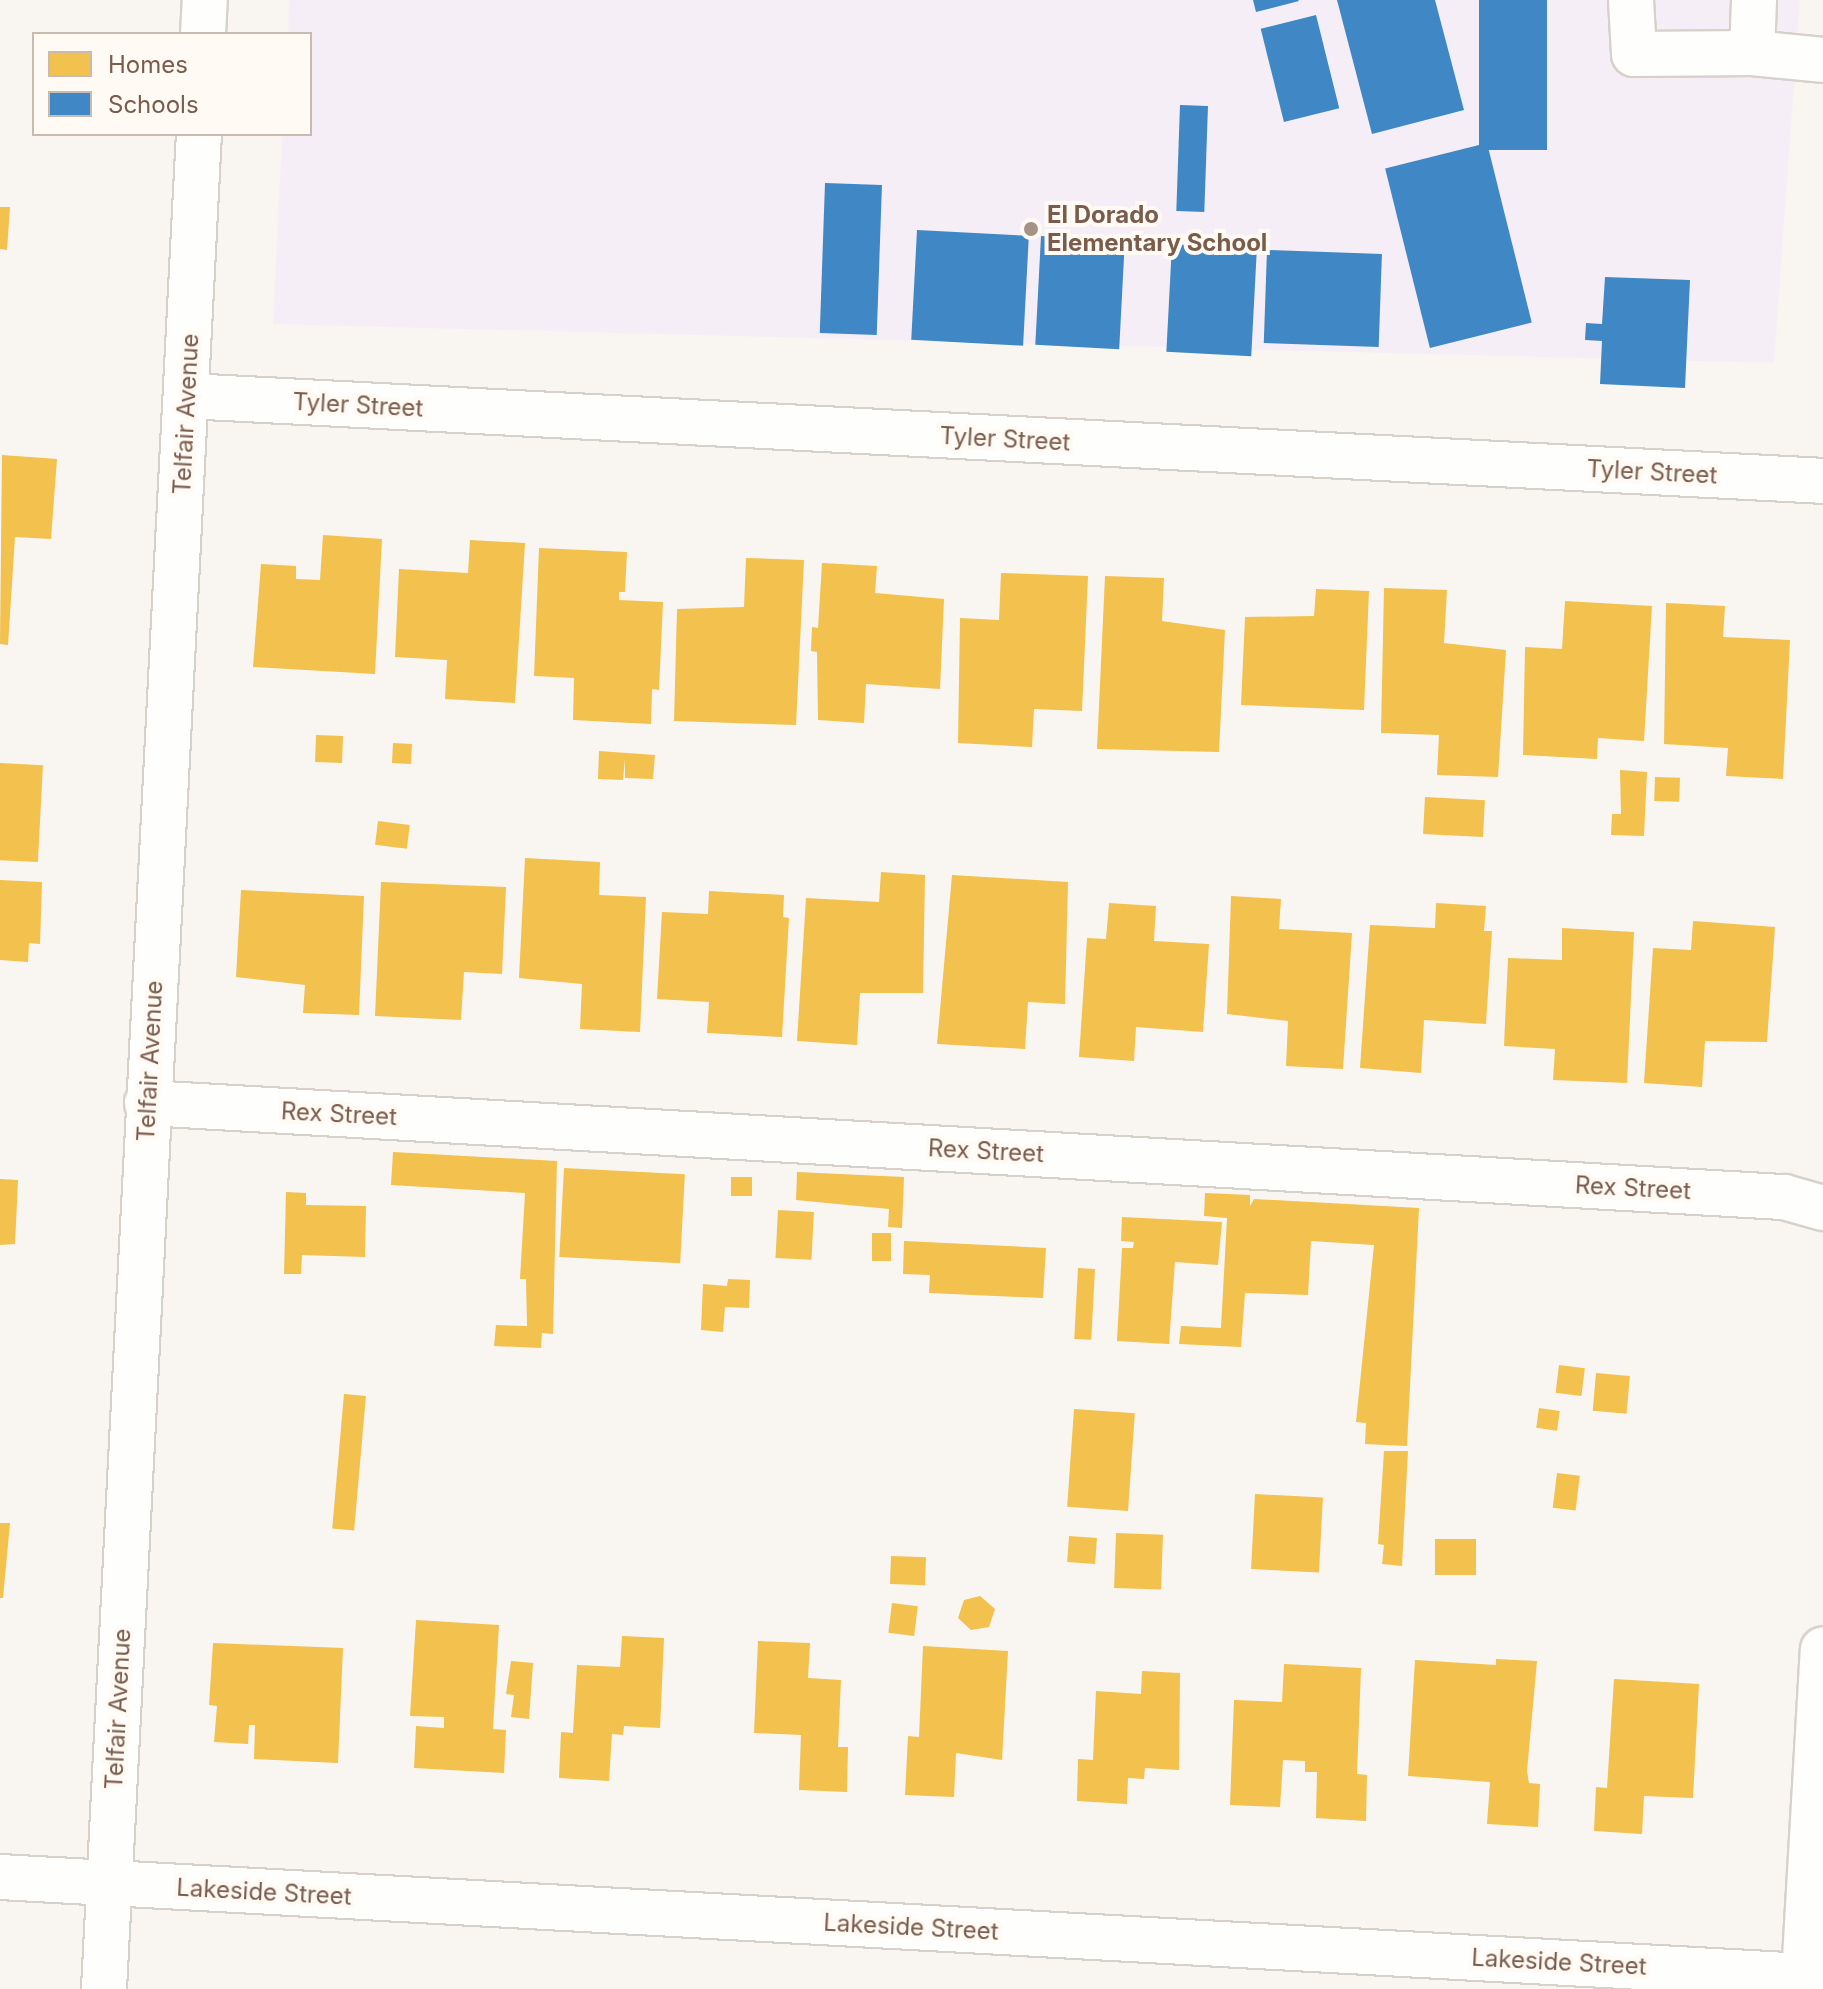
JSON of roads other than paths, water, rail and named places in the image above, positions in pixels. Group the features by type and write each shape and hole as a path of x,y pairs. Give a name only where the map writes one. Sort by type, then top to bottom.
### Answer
{"street":[{"path":"203,32 205,0"},
{"path":"1631,0 1634,54 1752,53 1823,60"},
{"path":"1752,53 1754,0"},
{"name":"Telfair Avenue","path":"104,1989 199,136"},
{"name":"Tyler Street","path":"187,396 1823,481"},
{"name":"Rex Street","path":"147,1103 1768,1196 1823,1208"},
{"path":"1814,1976 1823,1650"},
{"name":"Lakeside Street","path":"0,1877 1814,1976"}],"place":[{"name":"El Dorado Elementary School","path":"1031,229"}]}
